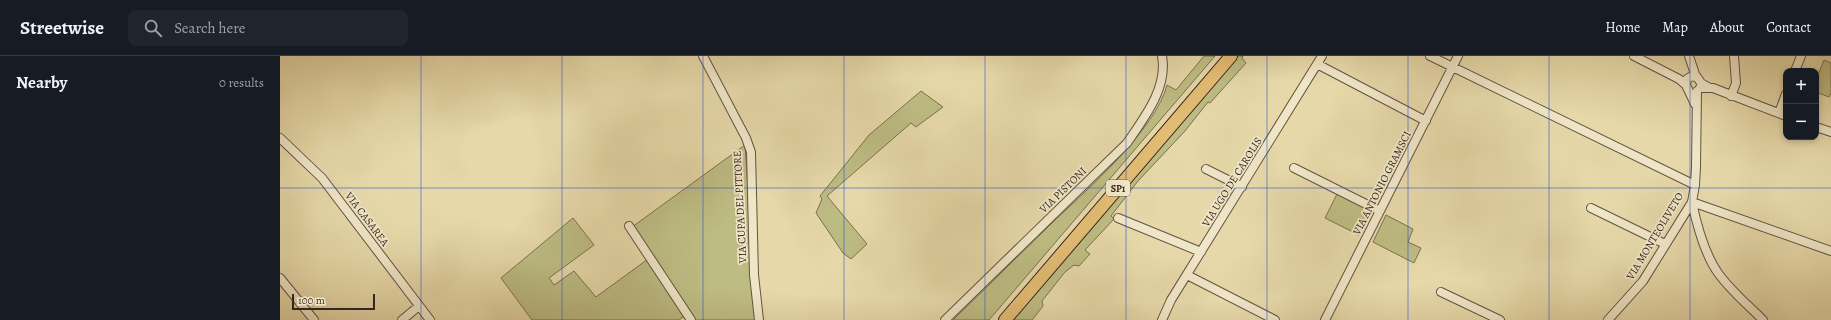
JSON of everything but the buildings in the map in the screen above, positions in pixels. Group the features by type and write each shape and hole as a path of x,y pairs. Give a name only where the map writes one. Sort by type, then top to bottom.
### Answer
{"highway":[{"name":"SP1","path":"996,320 1221,56"},
{"name":"SP1","path":"1005,320 1231,56"}],"street":[{"name":"VIA CUPA DEL PITTORE","path":"703,56 746,138 751,152 754,275 759,320"},
{"name":"VIA PISTONI","path":"945,320 1127,143 1143,120 1161,85 1164,65 1162,56"},
{"name":"VIA UGO DE CAROLIS","path":"1162,320 1171,300 1322,56"},
{"path":"1430,56 1695,185"},
{"name":"VIA ANTONIO GRAMSCI","path":"1325,320 1458,56"},
{"path":"1634,56 1679,79 1782,115 1784,104"},
{"name":"VIA MONTEOLIVETO","path":"1608,320 1643,281 1692,202 1695,185 1696,104 1695,84 1689,56"},
{"path":"1731,96 1736,83 1734,56"},
{"path":"1796,68 1801,56"},
{"path":"1317,64 1426,121"},
{"path":"1819,128 1831,132"},
{"name":"VIA CASAREA","path":"280,138 322,178 430,320"},
{"path":"1294,168 1380,211"},
{"path":"1206,169 1242,187"},
{"path":"1692,202 1831,251"},
{"path":"1692,202 1702,237 1714,266 1726,282 1763,320"},
{"path":"1591,208 1666,244"},
{"path":"1118,218 1201,252"},
{"path":"629,226 691,320"},
{"path":"1187,275 1275,320"},
{"path":"280,278 314,320"},
{"path":"1442,292 1500,320"},
{"path":"402,320 419,306"}],"shaded area":[{"path":"1204,56 1215,56 989,320 953,320 1101,177 1135,140 1149,121 1160,102 1167,85 1176,90"},
{"path":"1236,56 1243,56 1242,58 1246,63 1210,103 1208,102 1185,131 1138,181 1111,216 1114,219 1085,250 1090,254 1079,266 1074,265 1065,272 1042,301 1043,306 1032,320 1011,320 1081,241"},
{"path":"1824,60 1831,63 1831,93 1829,97 1819,93 1819,72"},
{"path":"921,91 943,107 916,127 911,123 827,196 867,244 851,259 843,253 816,213 822,199 820,196 869,135"},
{"path":"745,145 757,320 695,320 632,227"},
{"path":"1338,192 1373,209 1359,235 1325,218"},
{"path":"1386,215 1413,229 1408,242 1421,248 1414,263 1373,242"},
{"path":"573,218 594,245 549,278 554,285 574,271 596,297 648,259 686,315 679,320 532,320 501,278"}]}
